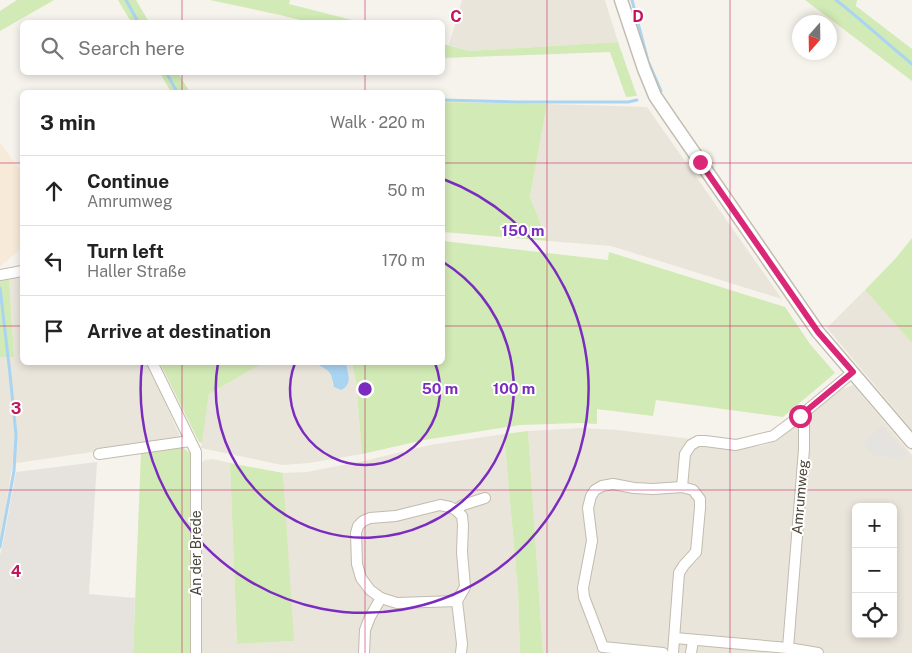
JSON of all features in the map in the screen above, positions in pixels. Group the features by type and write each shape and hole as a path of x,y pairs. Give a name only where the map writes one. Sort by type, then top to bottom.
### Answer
{"street":[{"path":"622,0 644,69 655,96 818,332 912,442"},
{"path":"0,275 20,271"},
{"path":"99,454 190,442 153,365"},
{"path":"682,487 685,454 691,445 698,441 705,441 736,445 774,436 853,372"},
{"name":"Amrumweg","path":"788,648 804,449 804,424 800,416"},
{"name":"An der Brede","path":"190,442 196,452 196,653"},
{"path":"663,653 600,650 583,588 592,541 588,508 591,496 595,490 602,486 613,484 653,489 682,487 693,490 700,498 696,552 679,573 673,653"},
{"path":"456,510 463,505 486,498"},
{"path":"457,601 397,603 381,598 370,590 361,578 357,564 356,533 358,526 370,518 396,516 440,505 450,507 462,516 464,586 457,601 462,644 461,653"},
{"path":"364,653 365,630 381,598"},
{"path":"675,638 788,648 818,653"},
{"path":"691,653 693,641"}],"shaded area":[{"path":"462,0 605,0 618,42 470,51 449,45"},
{"path":"547,104 647,107 782,299 611,246 548,241 530,197"},
{"path":"0,143 20,170 20,250 0,266"},
{"path":"20,276 20,365 149,365 181,439 17,463 13,462 0,541 0,357 14,356 9,278"},
{"path":"865,290 912,343 912,430 827,328"},
{"path":"260,365 319,365 331,373 333,377 332,385 349,376 346,365 352,365 356,382 362,454 309,463 282,465 201,448 209,394"},
{"path":"853,385 912,455 912,653 543,653 528,431 581,428 618,430 691,439 698,447 736,449 765,445 776,441 842,389"},
{"path":"882,426 907,454 899,460 874,455 863,443"},
{"path":"504,434 518,591 520,653 199,653 199,467 205,460 213,459 230,463 237,644 293,641 283,473 307,472 430,445"},
{"path":"97,462 89,594 135,598 133,653 0,653 0,555 16,472"}],"green space":[{"path":"17,0 54,0 0,31 0,11"},
{"path":"118,0 136,0 148,20 130,20"},
{"path":"210,0 290,0 289,4 352,20 300,20"},
{"path":"805,0 857,0 856,6 912,49 912,81 837,24 837,15 825,15"},
{"path":"618,42 637,96 626,97 610,52 445,58 445,45 470,51"},
{"path":"161,75 179,75 189,90 170,90"},
{"path":"445,102 547,104 530,197 548,241 445,232"},
{"path":"912,238 912,343 865,290 896,258"},
{"path":"445,241 608,260 609,252 785,307 810,344 835,373 783,417 656,400 653,416 597,409 597,424 520,425 424,440 362,454 356,382 352,365 445,365"},
{"path":"9,278 14,357 0,357 0,280"},
{"path":"161,365 260,365 209,394 202,443 199,442"},
{"path":"528,431 543,653 520,653 518,591 504,434"},
{"path":"182,447 191,454 192,653 133,653 141,453"},
{"path":"230,463 283,473 294,641 237,644"}],"water":[{"path":"319,365 346,365 349,378 345,388 341,390 334,387 332,376"}],"waterway":[{"path":"126,0 137,20"},
{"path":"632,0 648,61 661,91"},
{"path":"836,0 912,64"},
{"path":"168,75 176,90"},
{"path":"445,100 628,102 637,100"},
{"path":"0,288 16,435 14,471 0,547"}],"route":[{"path":"700,162 818,332 853,372 800,416"}]}
